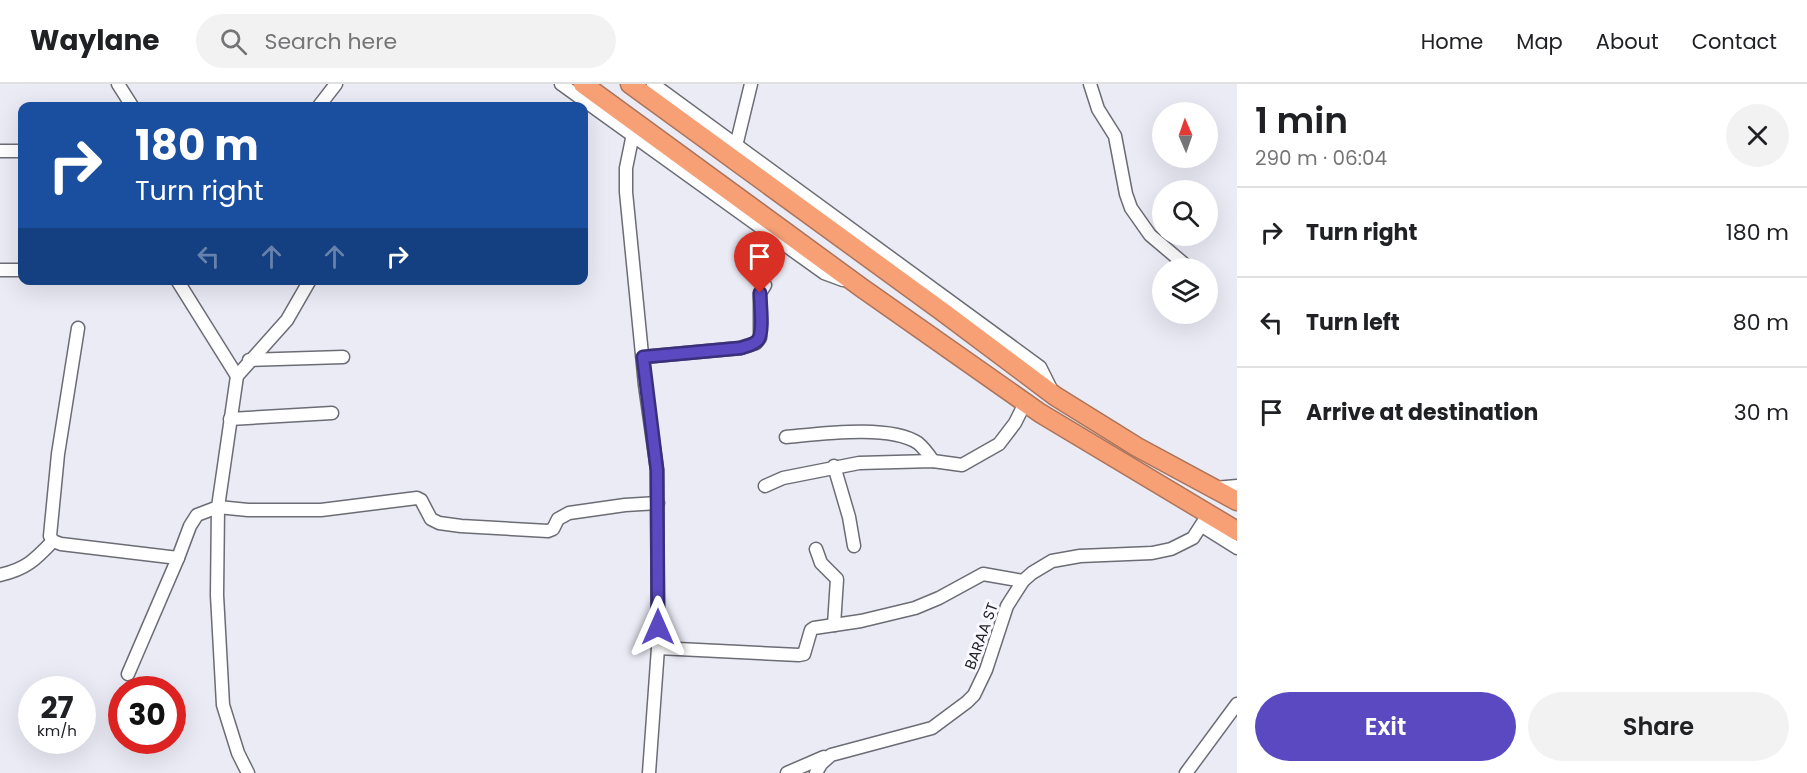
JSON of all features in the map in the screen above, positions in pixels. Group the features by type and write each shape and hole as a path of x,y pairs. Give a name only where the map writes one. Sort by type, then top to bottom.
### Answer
{"highway":[{"path":"583,84 862,288 1025,403 1122,463 1205,519 1237,531"},
{"path":"630,84 1055,396 1137,447 1237,501"},
{"path":"862,288 880,267"},
{"path":"925,332 943,312"}],"street":[{"path":"117,84 129,102"},
{"path":"322,102 336,84"},
{"path":"561,84 587,102"},
{"path":"653,84 1040,367 1055,396"},
{"path":"736,146 752,84"},
{"path":"1090,84 1098,109 1116,140 1126,194 1131,208 1150,235 1177,258"},
{"path":"588,103 824,273 862,288"},
{"path":"633,134 626,168 626,192 654,441 658,503 658,648 650,773"},
{"path":"0,151 18,151"},
{"path":"0,270 18,270"},
{"path":"180,285 237,375"},
{"path":"248,773 234,743 223,705 217,595 218,507 237,375 287,321 307,285"},
{"path":"643,357 741,348 756,343 760,338 761,328 760,293 765,285"},
{"path":"53,541 50,530 58,454 78,328"},
{"path":"249,360 343,357"},
{"path":"765,486 783,478 859,462 933,461 962,465 999,444 1025,403"},
{"path":"230,419 332,413"},
{"path":"786,436 865,432 905,438 916,441 933,461"},
{"path":"834,466 849,517 854,546"},
{"path":"1214,488 1237,486"},
{"path":"128,674 194,518 202,512 218,507 248,510 321,510 417,498 421,500 432,519 439,523 548,531 553,529 558,519 569,513 658,503"},
{"path":"1205,519 1237,548"},
{"name":"BARAA ST","path":"787,773 831,755 932,728 967,702 980,683 1006,606 1023,581 1052,561 1080,556 1152,553 1171,549 1193,538 1205,519"},
{"path":"53,541 178,558"},
{"path":"0,575 30,565 53,541"},
{"path":"816,549 821,563 837,579 834,625"},
{"path":"658,648 800,655 804,654 811,630 893,615 915,608 982,574 1023,581"},
{"path":"1186,773 1237,704"},
{"path":"816,773 821,764 831,755"}],"route":[{"path":"658,627 657,470 643,357 741,348 756,343 760,338 761,328 760,293"}]}
